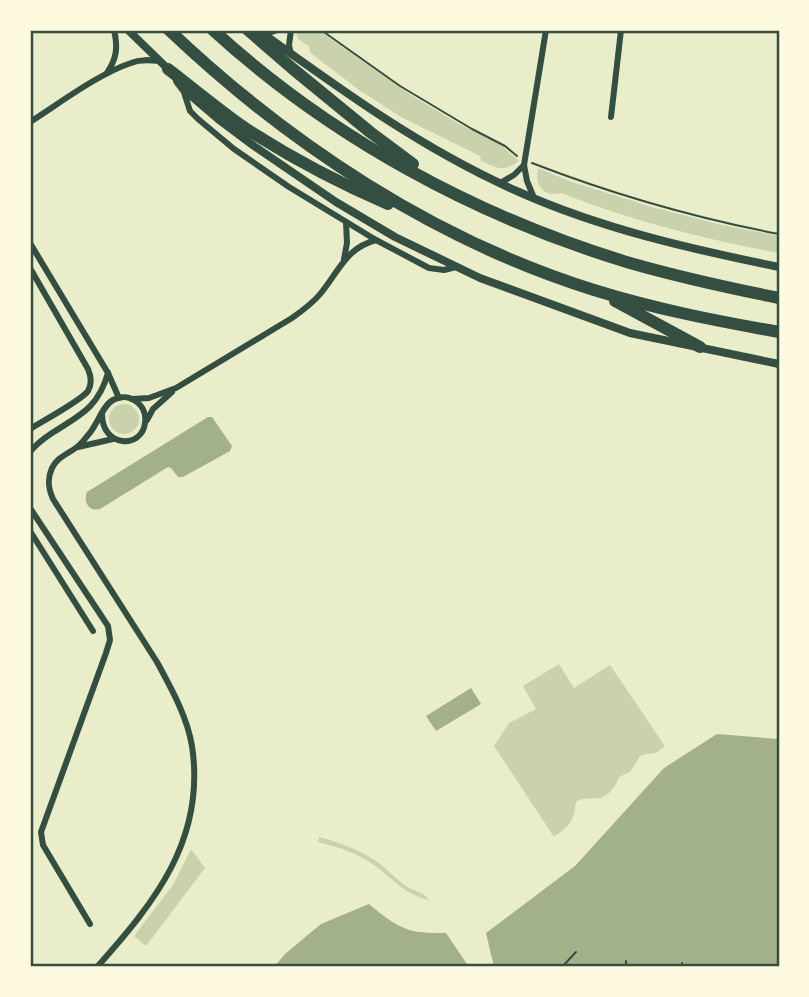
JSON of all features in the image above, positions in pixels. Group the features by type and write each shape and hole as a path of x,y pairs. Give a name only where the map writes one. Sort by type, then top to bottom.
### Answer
{"highway":[{"path":"169,30 245,97 319,154 442,227"},
{"path":"213,30 258,70 309,108 355,139 447,190 517,222 598,253 683,277 779,298"},
{"path":"248,30 370,132 447,190"},
{"path":"164,65 223,112 264,139 358,191 503,256 594,290 652,306 709,320 779,332"},
{"path":"594,290 700,347"}],"street":[{"path":"106,74 116,57 114,30"},
{"path":"128,30 164,65 183,89 218,120 336,202 396,237 480,278 630,333 779,364"},
{"path":"262,32 278,30"},
{"path":"291,30 291,55"},
{"path":"534,198 527,181 525,162 545,30"},
{"path":"611,117 621,30"},
{"path":"262,32 291,55 409,134 500,183 534,198 662,242 779,267"},
{"path":"30,122 106,74 136,61 164,65"},
{"path":"183,89 190,111 207,127 289,187 376,240 429,268 443,270 458,267"},
{"path":"500,183 514,176 525,162"},
{"path":"343,260 347,243 345,222"},
{"path":"97,967 145,909 169,874 178,855 193,800 192,745 171,687 52,499 48,478 52,467 57,460 76,448 113,439 134,439 144,429 159,403 176,388 302,311 320,294 343,260 358,247 376,240"},
{"path":"30,243 108,373 115,399"},
{"path":"30,268 88,369 91,380 85,395 30,429"},
{"path":"30,452 38,443 89,408 103,390 108,373"},
{"path":"103,390 115,399 132,399 149,398 176,388"},
{"path":"76,448 90,433 104,409 115,399"},
{"path":"132,399 143,408 146,422"},
{"path":"102,414 102,424 113,439"},
{"path":"30,508 108,626 110,636 41,832 43,845 90,924"},
{"path":"30,531 93,631"}],"path":[{"path":"321,30 400,86 505,146 525,162 657,205 779,234"},
{"path":"562,967 576,952"},
{"path":"626,961 626,967"}],"shaded area":[{"path":"297,30 318,30 411,95 459,124 500,144 519,161 504,168 492,166 481,161 480,156 401,117 359,90 312,54 309,46 298,38"},
{"path":"538,168 572,182 652,207 779,236 779,253 668,228 561,193 549,193 539,184"},
{"path":"124,404 135,408 139,419 135,430 124,434 113,430 109,419 113,408"},
{"path":"212,417 232,446 230,451 183,477 178,477 168,467 100,509 93,509 88,505 87,492"},
{"path":"559,664 574,688 610,665 665,746 656,753 640,756 630,772 619,777 608,794 601,798 577,801 571,822 554,837 494,746 509,723 536,709 523,686"},
{"path":"471,688 481,704 436,731 426,716"},
{"path":"717,734 779,739 779,967 494,967 486,933 575,866 664,768"},
{"path":"319,837 366,855 429,900 406,890 361,857 318,842"},
{"path":"191,849 205,868 146,946 134,936 173,885"},
{"path":"369,904 404,928 418,932 446,933 469,967 274,967 285,954 321,924"}]}
